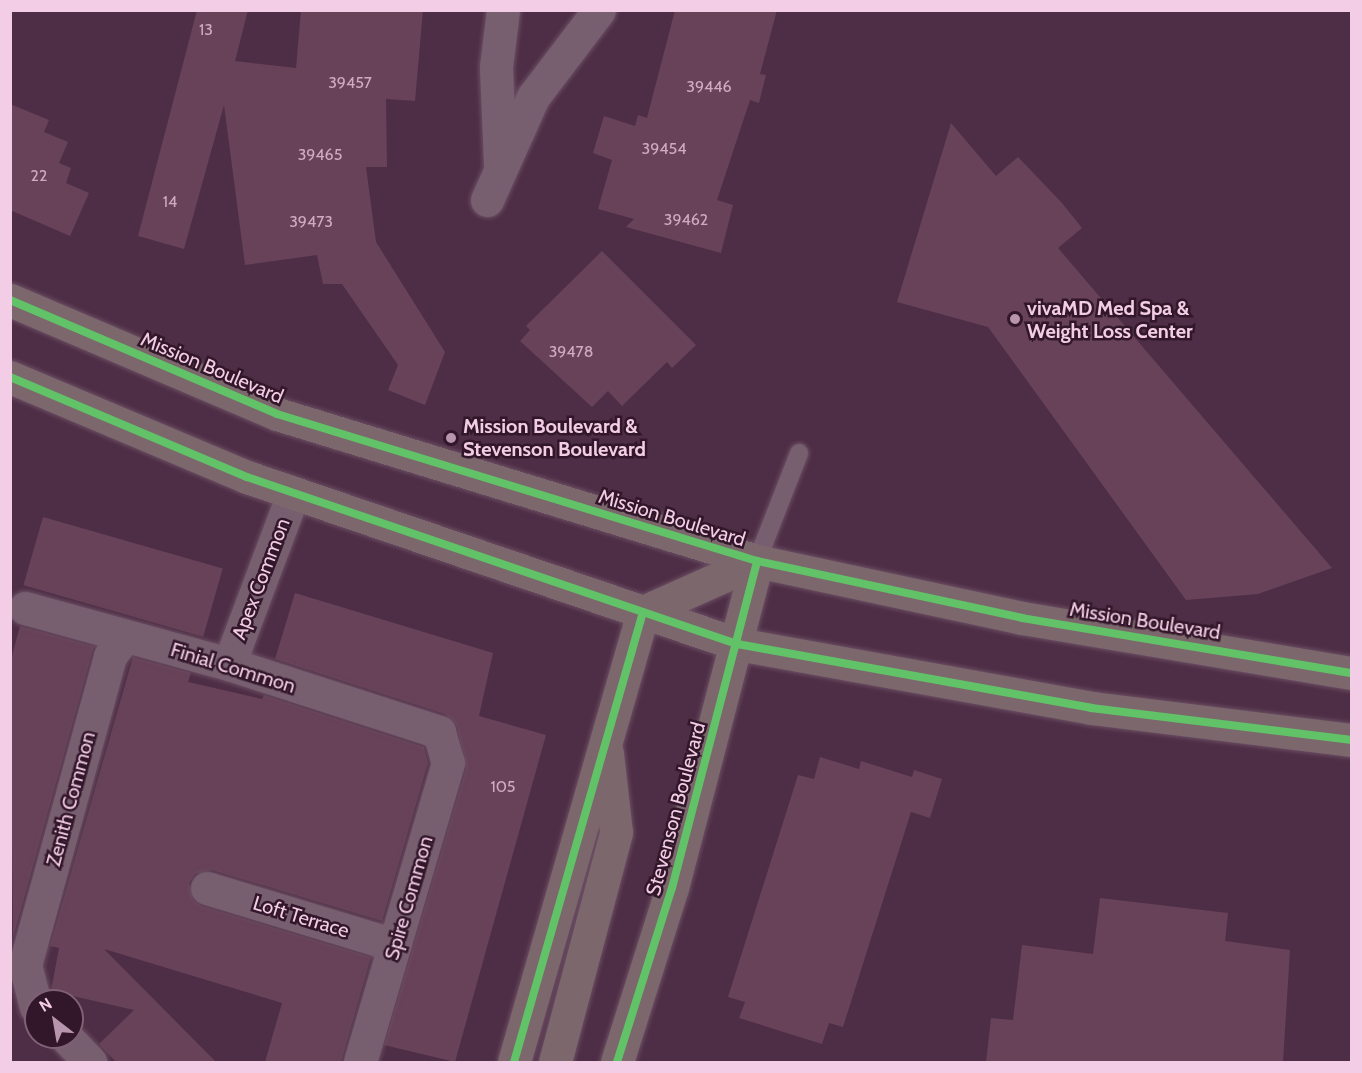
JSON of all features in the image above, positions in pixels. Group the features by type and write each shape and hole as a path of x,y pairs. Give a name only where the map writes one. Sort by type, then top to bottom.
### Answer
{"main road":[{"name":"Mission Boulevard","path":"10,300 278,414 757,561 1023,618 1352,673"},
{"path":"10,377 293,494 737,644 1167,720 1352,740"},
{"path":"514,1062 643,612 757,561"},
{"name":"Stevenson Boulevard","path":"617,1062 672,888 757,561"},
{"path":"555,1062 616,832 608,728"}],"street":[{"path":"500,163 495,89 503,10"},
{"path":"487,200 500,163 533,97 599,10"},
{"name":"Apex Common","path":"229,664 293,494"},
{"name":"Finial Common","path":"25,608 229,664 440,732"},
{"name":"Zenith Common","path":"32,989 26,965 110,656 124,636"},
{"name":"Spire Common","path":"360,1062 448,763 440,732"},
{"name":"Loft Terrace","path":"207,888 395,945"},
{"path":"78,1049 90,1062"}],"lane":[{"path":"757,561 799,453"}],"building":[{"path":"197,10 248,10 235,61 296,68 301,10 423,10 415,101 386,99 387,167 366,167 376,242 445,352 425,405 388,390 398,365 342,284 323,284 317,255 245,265 224,105 184,249 138,236"},
{"path":"675,10 777,10 760,74 766,75 759,103 750,100 717,200 733,205 721,253 626,227 634,219 598,209 612,160 593,153 604,116 635,126 638,115 647,118"},
{"path":"10,104 49,120 44,132 68,142 59,163 71,168 66,183 89,193 70,236 10,210"},
{"path":"951,123 996,176 1018,157 1062,203 1082,228 1058,248 1332,568 1258,594 1186,600 988,327 897,302"},
{"path":"602,251 696,345 672,368 667,362 622,406 608,391 592,407 520,341 530,330 526,326"},
{"path":"43,517 223,569 203,637 23,585"},
{"path":"295,593 493,653 479,716 546,735 455,1062 384,1045 466,768 457,727 445,714 275,659"},
{"path":"20,626 94,646 13,938 10,663"},
{"path":"133,657 191,673 188,682 262,699 264,695 424,747 428,763 382,921 212,870 195,874 189,883 193,900 202,906 371,957 341,1062 265,1062 282,1003 104,949 216,1062 116,1062 99,1044 134,1010 84,999 84,989 51,989 59,948 50,946"},
{"path":"820,757 859,769 861,761 912,777 914,770 942,779 930,818 911,812 843,1027 829,1023 822,1044 739,1018 745,1002 728,997 798,775 814,779"},
{"path":"1100,898 1228,913 1225,941 1290,950 1283,1062 986,1062 991,1018 1013,1020 1022,945 1093,954"}],"cycle path":[{"path":"10,300 277,414 757,561 1022,618 1352,673"},
{"path":"10,377 247,477 737,644 1091,708 1352,740"},
{"path":"617,1062 672,888 757,561"},
{"path":"514,1062 643,612"}],"place":[{"name":"vivaMD Med Spa & Weight Loss Center","path":"1015,319"},
{"name":"Mission Boulevard & Stevenson Boulevard","path":"451,438"}]}
